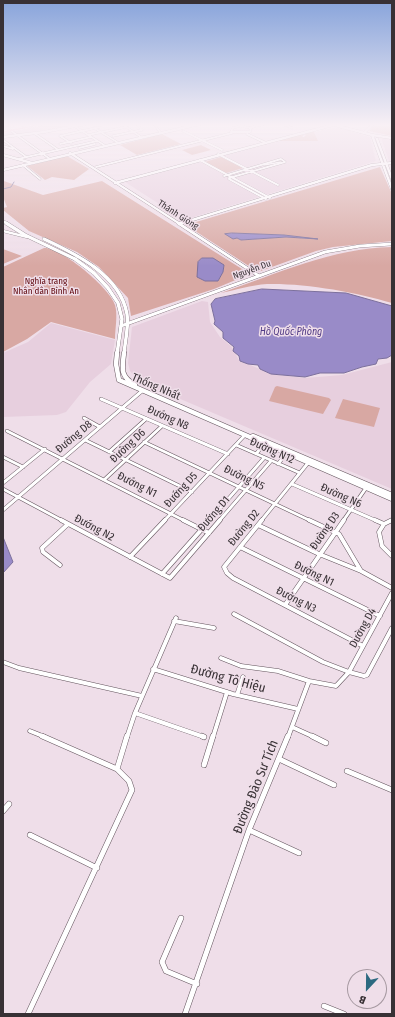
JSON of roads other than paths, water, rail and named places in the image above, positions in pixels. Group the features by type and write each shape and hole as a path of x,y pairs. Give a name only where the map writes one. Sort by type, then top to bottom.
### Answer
{"main road":[{"name":"Thống Nhất","path":"3,216 14,226 52,243 86,261 111,284 120,295 125,305 127,324 123,374 125,379 132,384 309,462 392,495"},
{"name":"Thống Nhất","path":"3,221 10,227 81,262 106,285 115,296 120,306 122,325 115,368 119,380 246,434 286,454 309,462"},
{"path":"48,245 52,243"},
{"path":"116,374 123,374"},
{"name":"Thống Nhất","path":"368,486 392,499"}],"street":[{"path":"30,171 40,179"},
{"name":"Thánh Gióng","path":"100,171 259,275"},
{"name":"Thánh Gióng","path":"102,171 116,182"},
{"path":"116,182 154,171"},
{"path":"215,171 267,198 358,172"},
{"path":"221,171 267,198"},
{"path":"224,176 239,171"},
{"path":"181,224 350,171"},
{"path":"385,171 392,189"},
{"path":"228,178 252,172 278,185"},
{"path":"3,231 33,239"},
{"name":"Nguyễn Du","path":"122,325 303,259 343,248 392,243"},
{"name":"Đường D8","path":"3,510 142,391"},
{"name":"Đướng N8","path":"101,399 228,454"},
{"path":"84,418 100,427"},
{"path":"109,452 146,419"},
{"name":"Đường D6","path":"105,479 162,426"},
{"name":"Đướng N1","path":"7,431 202,529"},
{"name":"Đướng D5","path":"130,557 246,434"},
{"path":"85,440 192,492"},
{"name":"Đường N5","path":"144,442 335,531"},
{"path":"256,454 264,444"},
{"name":"Đường N12","path":"236,445 300,474"},
{"path":"3,483 45,450"},
{"path":"278,464 286,454"},
{"path":"3,458 23,468"},
{"name":"Đướng D1","path":"162,574 264,458"},
{"name":"Đướng D1","path":"170,578 271,461"},
{"name":"Đường D2","path":"224,567 309,462"},
{"path":"251,472 259,476"},
{"name":"Đường N6","path":"292,484 384,524"},
{"name":"Đường D3","path":"284,605 368,486"},
{"name":"Đướng N2","path":"3,489 170,578"},
{"path":"227,500 234,504"},
{"path":"217,512 224,515"},
{"path":"392,520 384,524 378,532 381,544 392,556"},
{"path":"60,565 43,552 42,548 68,524"},
{"path":"258,525 319,554 361,571 392,588"},
{"path":"202,529 209,533"},
{"path":"335,531 342,536 361,571"},
{"name":"Đường N1","path":"240,547 380,616"},
{"path":"176,558 184,562"},
{"name":"Đường N3","path":"224,567 227,573 233,578 363,646"},
{"name":"Dường D4","path":"349,672 392,593"},
{"path":"234,614 323,662 364,676 367,675 392,628"},
{"path":"117,769 135,713 175,620 214,628"},
{"path":"221,658 241,666 278,671 309,681 336,686 349,672"},
{"path":"3,662 19,668 142,696"},
{"name":"Đường Tô Hiệu","path":"153,669 237,695 298,709"},
{"path":"237,695 243,677"},
{"name":"Đường Đào Sư Tích","path":"185,1014 197,984 249,830 292,727 309,681"},
{"path":"204,765 227,692"},
{"path":"135,713 204,737"},
{"path":"292,727 326,743"},
{"path":"28,1014 132,790 128,778 117,769 30,731"},
{"path":"278,760 334,785"},
{"path":"346,771 392,790"},
{"path":"3,811 9,804"},
{"path":"249,830 299,853"},
{"path":"30,835 65,854 97,868"},
{"path":"181,918 162,962 162,967 166,971 197,984"},
{"path":"324,1006 344,1014"}],"water":[{"path":"225,234 284,235 318,239 286,237 241,240 237,238 233,239"},
{"path":"202,258 213,258 224,265 223,272 218,281 205,281 197,277 198,262"},
{"name":"Hồ Quốc Phòng","path":"262,289 346,293 392,306 392,355 387,358 378,359 376,364 344,373 320,373 305,377 271,374 260,369 258,365 240,361 239,356 233,351 234,347 223,338 223,332 214,324 215,321 211,304 215,299"},
{"path":"3,537 13,562 3,573"}],"waterway":[{"path":"3,189 11,187 14,182"}],"park label":[{"name":"Nghĩa trang Nhân dân Bình An","path":"46,286"}]}
